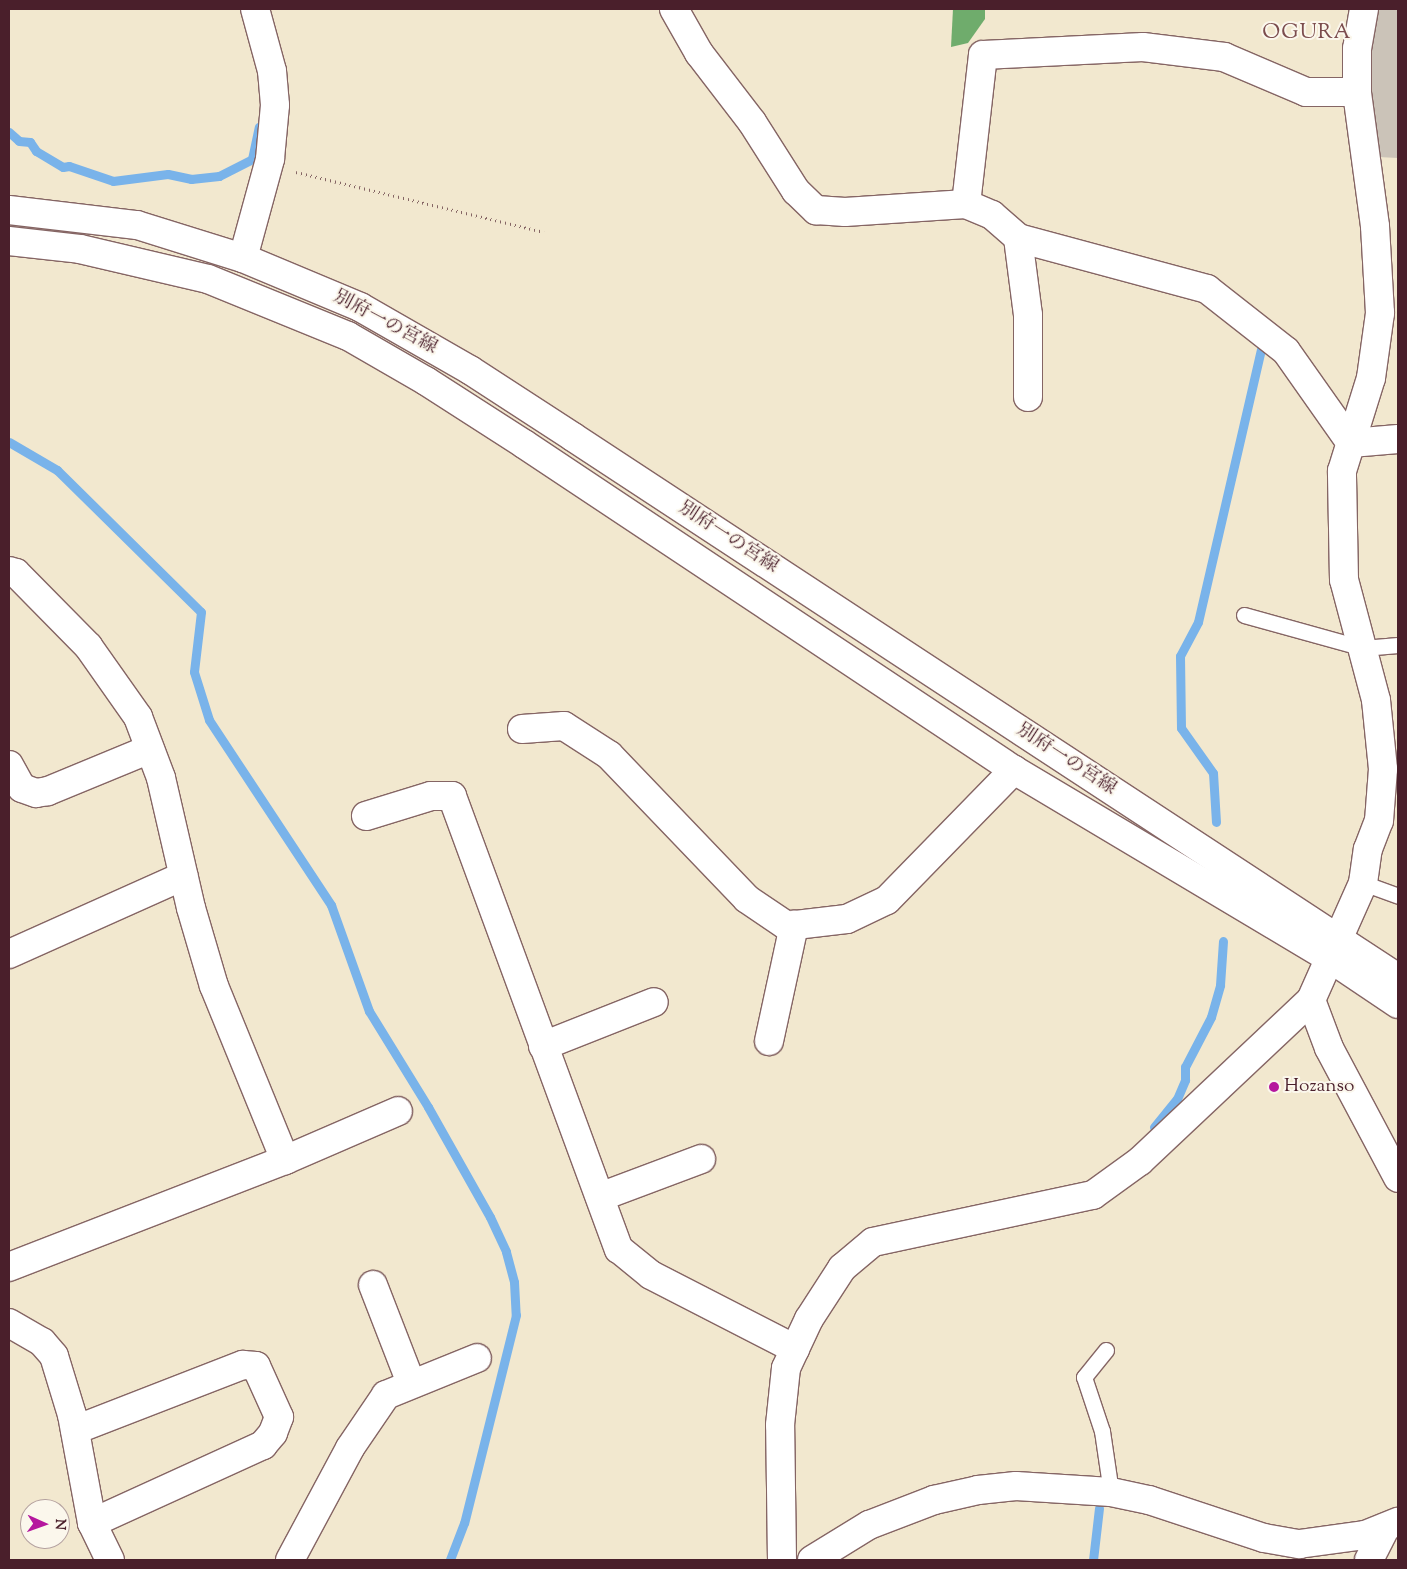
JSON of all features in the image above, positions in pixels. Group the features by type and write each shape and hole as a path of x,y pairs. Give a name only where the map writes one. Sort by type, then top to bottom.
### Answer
{"street":[{"path":"243,258 270,159 275,105 272,71 255,9"},
{"path":"674,9 699,53 752,122 796,191 816,210 845,212 966,204 992,215 1018,238 1207,289 1286,351 1351,443"},
{"path":"782,1560 780,1425 786,1368 808,1319 842,1268 873,1242 1093,1195 1140,1161 1311,1000 1363,883 1368,849 1379,821 1383,768 1376,700 1344,580 1342,471 1371,378 1380,313 1375,226 1357,92 1357,49 1364,9"},
{"path":"966,204 982,55 1143,47 1224,57 1306,92 1357,92"},
{"name":"別府一の宮線","path":"9,210 137,226 243,258 360,306 470,370 1333,948 1398,1004"},
{"path":"1018,238 1028,315 1028,397"},
{"name":"別府一の宮線","path":"9,241 80,249 208,279 348,336 426,381 524,444 1014,770 1333,948 1398,978"},
{"path":"1351,443 1398,439"},
{"path":"9,571 16,573 88,646 138,717 161,778 183,876 214,986 285,1160"},
{"path":"522,728 564,726 609,756 747,899 788,926 847,919 887,900 1014,770"},
{"path":"9,765 22,788 36,793 48,791 150,749"},
{"path":"366,816 431,796 452,796 619,1249 651,1274 795,1349"},
{"path":"9,954 183,876"},
{"path":"769,1041 794,925"},
{"path":"1311,1000 1333,1055 1398,1178"},
{"path":"543,1046 654,1002"},
{"path":"9,1266 285,1160 398,1111"},
{"path":"600,1197 702,1159"},
{"path":"373,1285 411,1383"},
{"path":"9,1323 42,1342 54,1356 75,1430 92,1523 110,1560"},
{"path":"290,1560 350,1448 386,1395 411,1383 478,1358"},
{"path":"75,1430 244,1365 256,1366 279,1417 273,1433 263,1445 92,1523"},
{"path":"812,1560 869,1525 956,1493 1026,1486 1111,1492 1149,1500 1281,1542 1328,1542 1392,1525"},
{"path":"1369,1560 1392,1525"}],"lane":[{"path":"1244,615 1363,648 1398,646"},
{"path":"1363,883 1398,896"},
{"path":"1106,1350 1084,1377 1102,1431 1111,1492"}],"path":[{"path":"288,170 544,232"}],"shaded area":[{"path":"1377,9 1398,9 1398,158 1378,157 1367,76"}],"green space":[{"path":"953,9 985,9 985,19 968,43 951,47"}],"waterway":[{"path":"9,132 19,141 30,142 36,151 63,167 69,166 113,181 168,174 191,179 219,176 252,159 259,127"},
{"path":"1216,822 1213,773 1181,728 1180,656 1198,622 1261,349"},
{"path":"9,442 57,470 201,612 194,672 209,720 331,905 369,1011 428,1107 490,1217 506,1252 514,1282 516,1315 464,1523 450,1560"},
{"path":"1154,1127 1177,1099 1185,1080 1185,1067 1211,1017 1220,985 1223,941"},
{"path":"1093,1560 1099,1508"}],"place":[{"name":"Hozanso","path":"1274,1087"}],"district":[{"name":"OGURA","path":"1307,33"}]}
